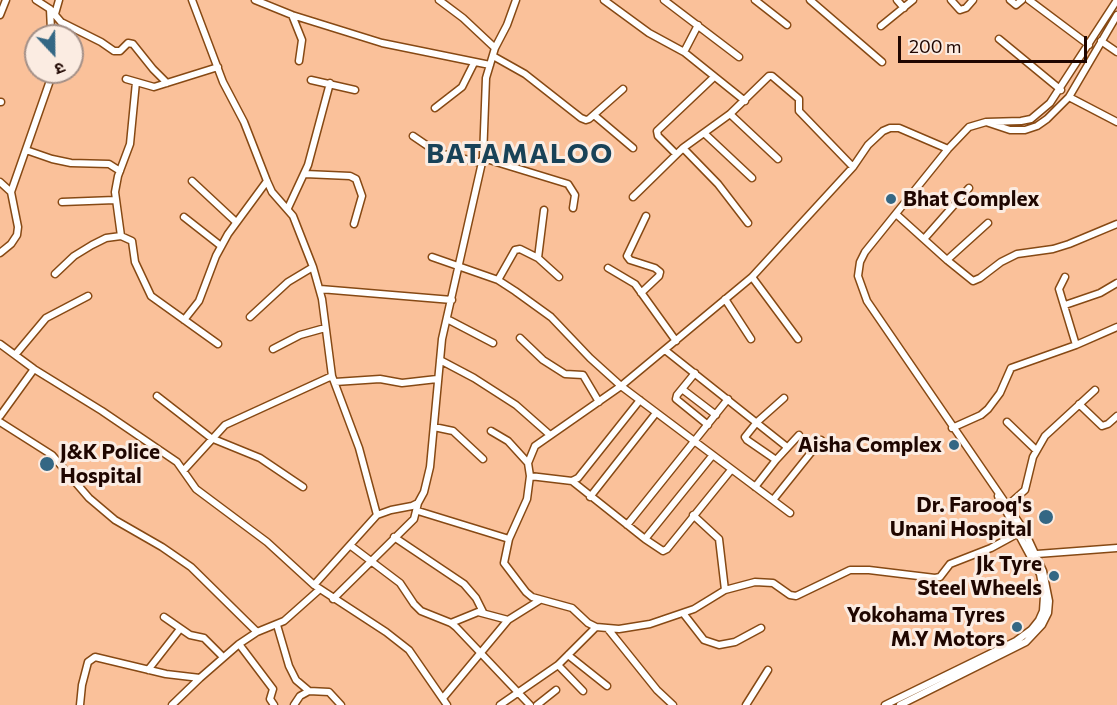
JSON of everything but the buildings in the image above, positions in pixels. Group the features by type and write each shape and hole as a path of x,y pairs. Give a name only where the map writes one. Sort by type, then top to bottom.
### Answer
{"street":[{"path":"0,15 6,0"},
{"path":"36,0 52,11 62,22 114,51 120,51 128,43 133,44 167,83"},
{"path":"51,24 52,11 59,0"},
{"path":"192,0 230,97 244,122 267,181 272,192 288,208 297,223 313,267 320,289 333,379 364,465 377,515"},
{"path":"255,0 292,15 382,43 490,65"},
{"path":"439,0 463,18 494,52 581,118 589,119 623,89"},
{"path":"333,599 414,519 418,511 418,503 424,492 430,467 442,339 483,161 486,78 494,52 516,0"},
{"path":"606,0 649,33 684,51 714,78 745,101"},
{"path":"664,0 739,57"},
{"path":"755,0 787,25"},
{"path":"810,0 882,62"},
{"path":"897,0 904,8"},
{"path":"881,26 913,0"},
{"path":"951,0 960,10 966,8 973,0"},
{"path":"1010,0 1016,5 1022,0"},
{"path":"1029,0 1089,45"},
{"path":"900,705 926,689 1024,639 1042,625 1048,613 1049,601 1044,571 1008,506 952,428 867,301 858,276 864,252 948,149 969,127 986,122 1031,119 1042,112 1061,90 1117,0"},
{"path":"292,15 302,40 299,61"},
{"path":"986,122 1010,130 1025,130 1047,119 1068,97 1117,15"},
{"path":"684,51 698,25"},
{"path":"999,39 1061,90"},
{"path":"1101,41 1117,52"},
{"path":"435,108 462,87 474,63"},
{"path":"126,79 150,87 218,67"},
{"path":"633,197 682,148 730,114 766,78 772,76 799,99 799,111 853,167"},
{"path":"676,154 658,136 657,131 714,78"},
{"path":"311,80 355,90"},
{"path":"121,236 115,200 116,185 132,133 136,82"},
{"path":"288,208 312,154 330,83"},
{"path":"0,253 11,244 17,235 18,227 11,192 49,84"},
{"path":"1068,97 1117,122"},
{"path":"730,114 778,159"},
{"path":"594,115 633,148"},
{"path":"948,149 905,130 891,128 878,135 853,167 752,277 621,386 535,446 528,463 529,489 524,510 509,539 504,558 507,569 526,592 540,600 572,608 588,623 608,629 650,624 701,606 725,590 762,581 773,583 790,595 796,596 842,573 856,570 940,577 950,564 991,548 1022,532"},
{"path":"704,133 752,178"},
{"path":"413,136 438,153 483,161 568,184 575,195 573,208"},
{"path":"682,148 718,184 748,223"},
{"path":"26,150 71,163 109,164 120,171"},
{"path":"305,174 350,176 356,179 362,196 354,224"},
{"path":"192,181 236,222"},
{"path":"184,321 199,301 221,246 267,181"},
{"path":"0,182 11,192"},
{"path":"924,239 969,188"},
{"path":"62,202 115,200"},
{"path":"538,258 544,210"},
{"path":"896,214 970,279 977,280 1001,262 1017,254 1070,244 1117,224"},
{"path":"641,292 659,276 660,272 627,256 646,216"},
{"path":"184,217 221,246"},
{"path":"947,260 988,223"},
{"path":"54,274 84,249 106,238 121,236 132,241 135,262 152,296 218,344"},
{"path":"498,280 514,250 520,249 538,258 560,277"},
{"path":"432,257 498,280 551,317 590,358 621,386 790,513"},
{"path":"250,317 288,282 313,267"},
{"path":"608,268 632,281 676,342"},
{"path":"752,277 798,339"},
{"path":"1065,277 1059,289 1076,345"},
{"path":"1065,305 1100,293 1117,283"},
{"path":"320,289 452,300"},
{"path":"15,355 46,318 88,296"},
{"path":"725,299 751,339"},
{"path":"447,319 493,343"},
{"path":"952,428 988,409 1000,393 1011,368 1076,345 1117,327"},
{"path":"273,349 300,335 325,328"},
{"path":"520,338 557,370 568,375 583,375 599,402"},
{"path":"0,344 34,369 102,411 177,462 196,489 267,542 317,587 409,650 447,705"},
{"path":"665,350 787,447"},
{"path":"440,360 474,378 516,405 550,435"},
{"path":"0,416 34,369"},
{"path":"694,373 676,397 708,425"},
{"path":"184,470 211,438 232,421 333,379 380,379 402,384 437,379"},
{"path":"682,389 716,415"},
{"path":"1008,506 1025,490 1030,465 1045,436 1095,390"},
{"path":"157,396 211,438 260,458 303,487"},
{"path":"776,460 746,439 746,435 784,398"},
{"path":"627,525 728,399"},
{"path":"572,481 582,474 640,400"},
{"path":"1079,404 1102,426 1117,416"},
{"path":"590,497 656,413"},
{"path":"0,422 52,455 90,498 115,520 191,567 257,632"},
{"path":"1007,422 1036,450"},
{"path":"434,427 453,431 483,459"},
{"path":"491,431 508,441 528,463"},
{"path":"755,487 799,435"},
{"path":"773,500 821,440"},
{"path":"645,539 712,456"},
{"path":"530,476 572,481 660,551 666,550 731,470"},
{"path":"997,493 1000,503 1022,532 1040,574 1044,596 1043,610 1039,620 1024,639"},
{"path":"172,705 239,644 257,632 277,625 291,616 377,515 418,503"},
{"path":"418,511 509,539"},
{"path":"693,515 719,539 725,590"},
{"path":"394,537 464,584 476,598 483,612"},
{"path":"351,546 400,583 421,611 451,623 530,705"},
{"path":"1036,554 1117,548"},
{"path":"443,698 508,620 540,600"},
{"path":"451,623 474,612 483,612 508,620"},
{"path":"683,613 704,640 719,645 735,642 761,628"},
{"path":"164,616 190,636 204,638 223,657"},
{"path":"277,625 292,673 303,687 309,691 329,692 342,705"},
{"path":"500,705 558,665 596,627"},
{"path":"148,670 180,628"},
{"path":"608,629 657,690 673,705"},
{"path":"239,644 273,688 270,699 274,705"},
{"path":"568,655 607,686"},
{"path":"80,705 82,685 88,662 91,659 100,658 148,670 200,678"},
{"path":"558,665 583,691"},
{"path":"746,705 768,670"},
{"path":"885,705 926,689"},
{"path":"537,705 556,690"},
{"path":"294,705 300,696 309,691"}],"place":[{"name":"Bhat Complex","path":"891,199"},
{"name":"Aisha Complex","path":"954,445"},
{"name":"J&K Police Hospital","path":"47,464"},
{"name":"Dr. Farooq's Unani Hospital","path":"1046,517"},
{"name":"Jk Tyre Steel Wheels","path":"1054,576"},
{"name":"Yokohama Tyres M.Y Motors","path":"1017,627"}],"district":[{"name":"BATAMALOO","path":"520,154"}]}
